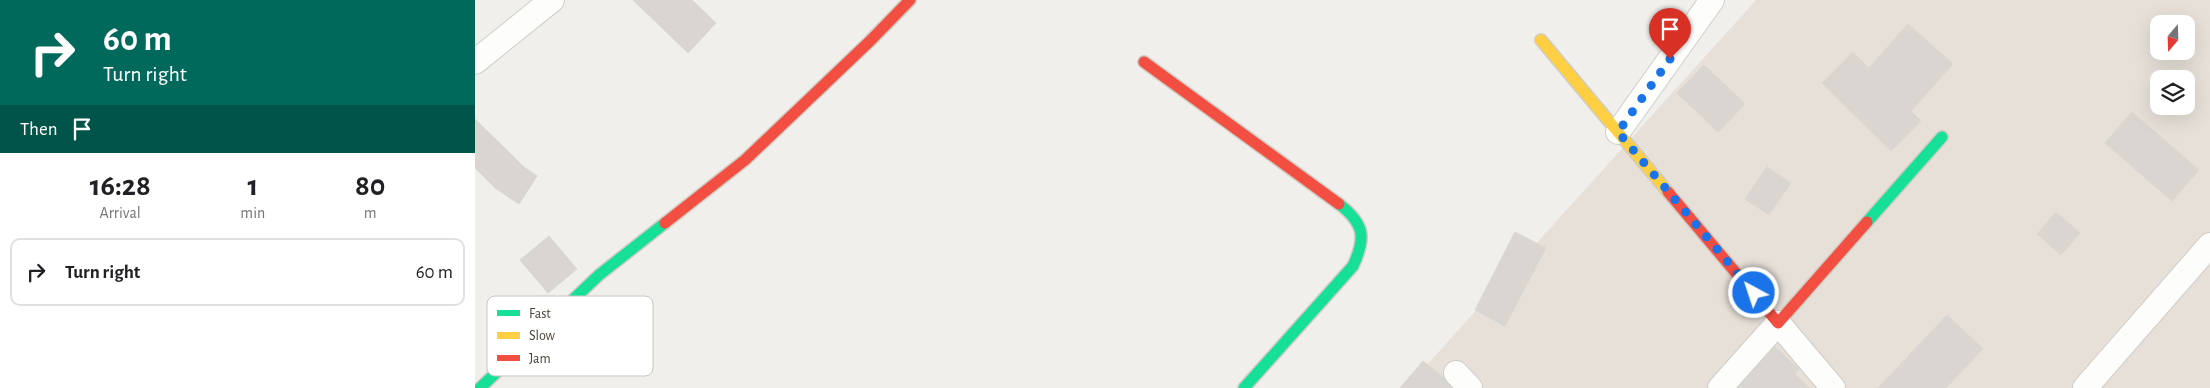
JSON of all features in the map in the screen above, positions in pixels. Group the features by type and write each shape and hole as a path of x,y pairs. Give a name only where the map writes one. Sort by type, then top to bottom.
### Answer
{"street":[{"path":"475,62 552,0"},
{"path":"577,296 599,275 745,160 870,41 910,0"},
{"path":"1618,132 1712,0"},
{"path":"1541,40 1833,388"},
{"path":"1144,62 1345,209 1361,226 1363,244 1353,266 1243,388"},
{"path":"1720,388 1942,137"},
{"path":"2085,388 2210,245"},
{"path":"480,388 493,376"}],"shaded area":[{"path":"1756,0 2210,0 2210,388 1406,388"}],"building":[{"path":"633,0 692,0 716,23 688,53"},
{"path":"1908,24 1953,64 1911,111 1921,121 1891,151 1822,83 1853,52 1869,68"},
{"path":"1704,65 1745,104 1718,132 1677,93"},
{"path":"2132,112 2199,170 2172,201 2105,143"},
{"path":"475,119 524,167 537,176 519,204 495,188 475,168"},
{"path":"1767,167 1791,183 1769,215 1745,199"},
{"path":"2056,212 2080,233 2061,255 2037,234"},
{"path":"1515,232 1546,248 1505,326 1475,310"},
{"path":"549,236 577,269 548,293 520,260"},
{"path":"1947,315 1983,349 1946,388 1878,388"},
{"path":"1775,347 1799,369 1795,374 1809,388 1738,388"},
{"path":"1423,361 1444,378 1451,388 1400,388"}],"traffic: fast":[{"path":"1867,222 1942,137"},
{"path":"1244,388 1353,266 1360,247 1361,232 1354,218 1339,204"},
{"path":"577,296 599,275 665,223"},
{"path":"480,388 493,376"}],"traffic: slow":[{"path":"1541,40 1668,192"}],"traffic: jam":[{"path":"665,223 745,160 870,41 910,0"},
{"path":"1144,62 1339,204"},
{"path":"1668,192 1778,323 1867,222"}],"route":[{"path":"1670,59 1618,132 1754,293"}]}
